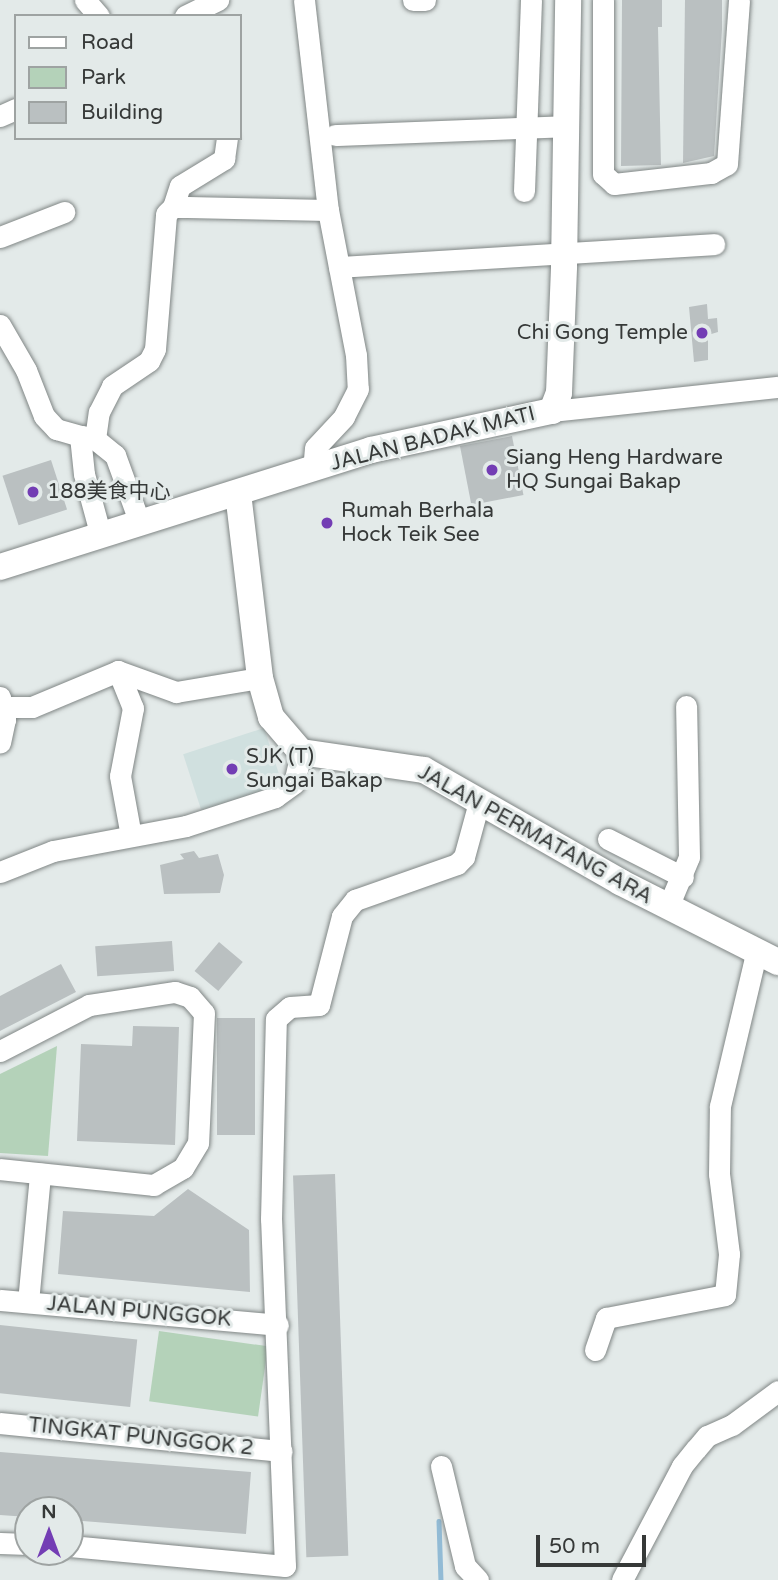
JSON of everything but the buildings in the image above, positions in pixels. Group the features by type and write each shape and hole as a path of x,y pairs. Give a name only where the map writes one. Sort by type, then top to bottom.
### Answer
{"main road":[{"name":"JALAN BADAK MATI","path":"0,567 100,533 408,441 552,411 559,393 568,0"},
{"path":"238,493 260,678 271,717 301,752"},
{"name":"JALAN PERMATANG ARA","path":"301,752 424,770 668,907 767,958"}],"street":[{"path":"85,0 97,14"},
{"path":"189,14 218,0"},
{"path":"304,0 328,210 358,389 344,417 315,448 313,469"},
{"path":"413,0 425,0"},
{"path":"524,191 531,0"},
{"path":"603,0 603,174 614,184 711,173 727,164 739,0"},
{"path":"335,135 566,126"},
{"path":"100,533 84,474 87,437 112,386 149,361 155,349 162,222 173,208 180,186 224,159 227,140"},
{"path":"173,208 328,210"},
{"path":"0,237 64,212"},
{"path":"339,267 713,244"},
{"path":"0,325 26,370 44,416 56,429 87,437 115,455 139,521"},
{"path":"552,411 778,387"},
{"path":"118,671 133,708 120,776 131,836"},
{"path":"0,743 2,702 32,707 118,671 176,692 260,678"},
{"path":"668,907 683,877 689,857 686,706"},
{"path":"0,872 53,851 186,826 275,797 294,783 301,752"},
{"path":"84,1548 286,1573 278,1325 271,1219 276,1019 290,1007 318,1005 342,916 355,900 464,857 479,802"},
{"path":"608,839 683,877"},
{"path":"595,1350 606,1318 725,1295 729,1254 719,1174 720,1106 767,958"},
{"path":"0,1051 89,1005 175,992 190,997 204,1013 198,1143 183,1168 154,1185 0,1169"},
{"path":"28,1302 40,1174"},
{"name":"JALAN PUNGGOK","path":"0,1300 278,1325"},
{"path":"622,1580 689,1457 707,1436 732,1425 778,1391"},
{"name":"TINGKAT PUNGGOK 2","path":"0,1423 282,1451"},
{"path":"441,1466 465,1566 478,1580"}],"shaded area":[{"name":"SJK (T) Sungai Bakap","path":"264,728 282,784 201,810 183,754"}],"green space":[{"path":"57,1046 48,1156 0,1153 0,1074"},
{"path":"159,1331 268,1346 258,1417 149,1401"}],"waterway":[{"path":"439,1521 441,1580"}],"place":[{"name":"Chi Gong Temple","path":"702,333"},
{"name":"Siang Heng Hardware HQ Sungai Bakap","path":"492,470"},
{"name":"188美食中心","path":"33,492"},
{"name":"Rumah Berhala Hock Teik See","path":"327,523"},
{"name":"SJK (T) Sungai Bakap","path":"232,769"}]}
